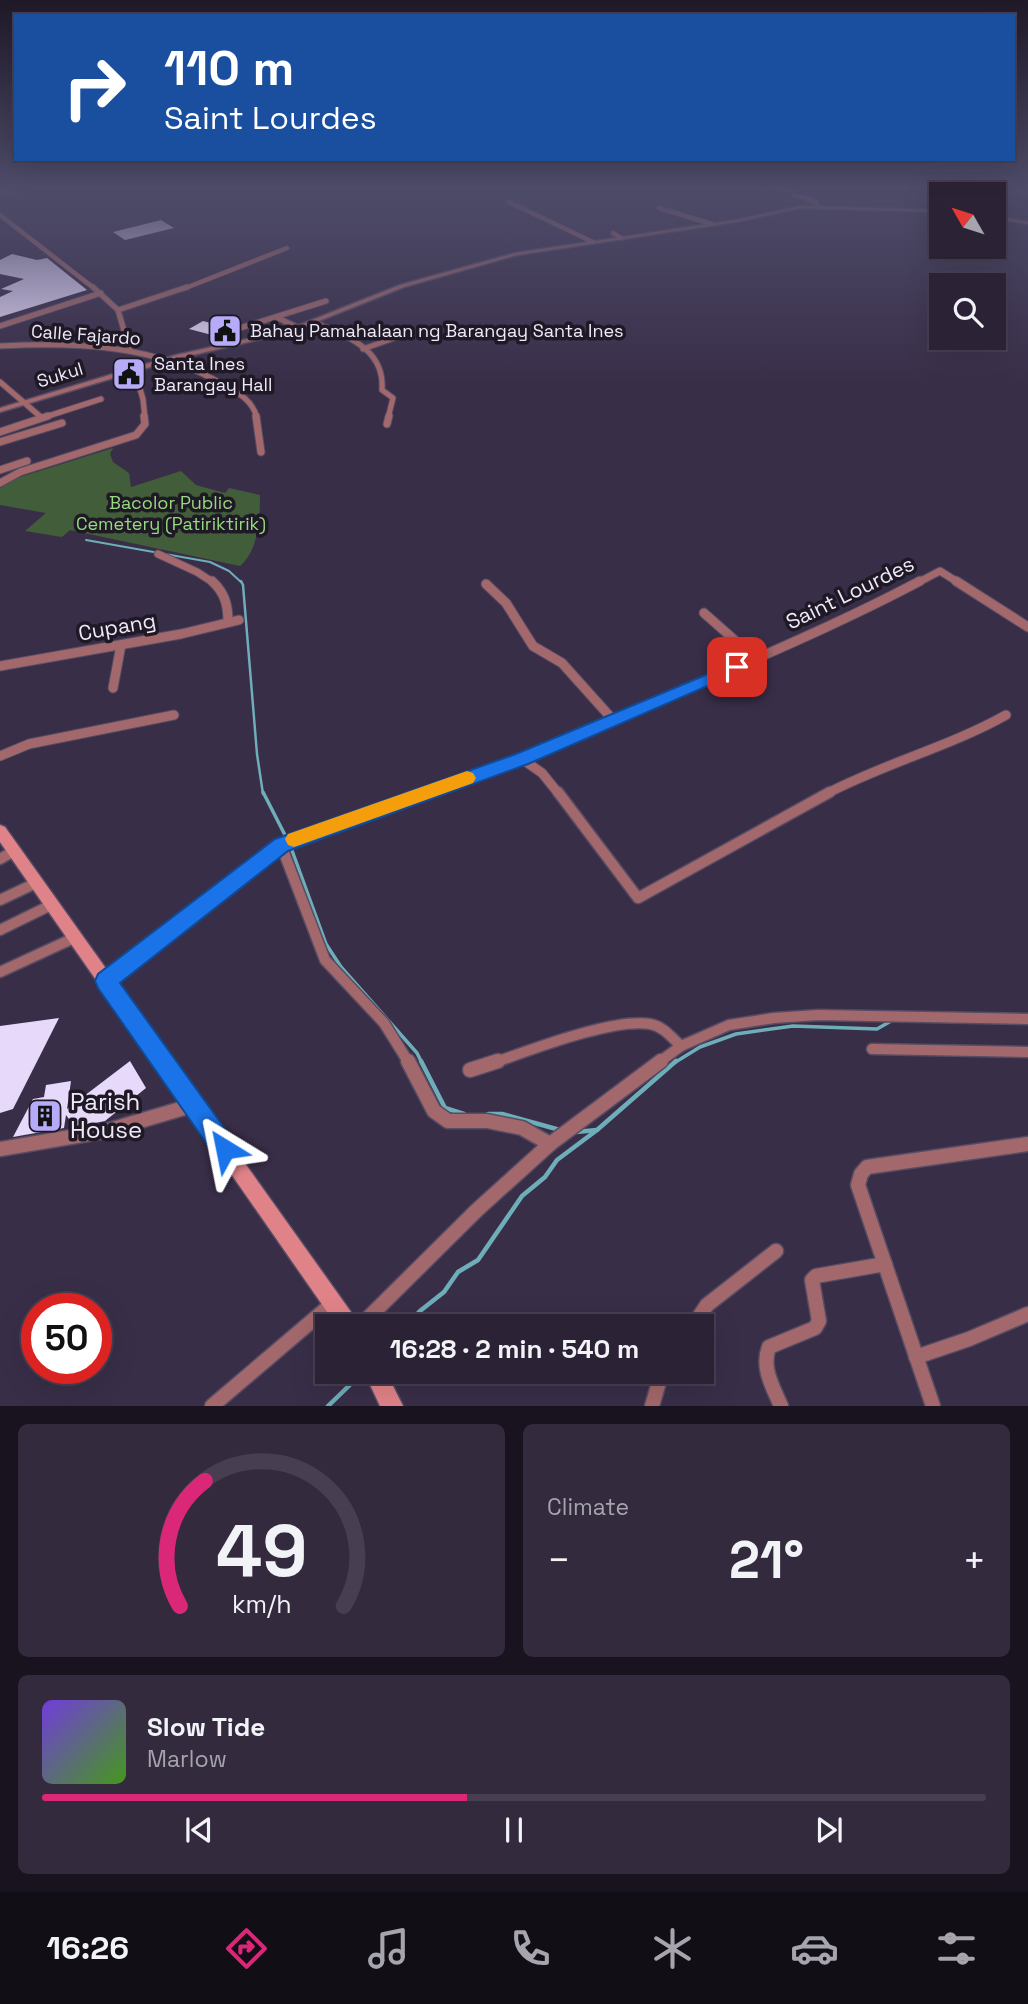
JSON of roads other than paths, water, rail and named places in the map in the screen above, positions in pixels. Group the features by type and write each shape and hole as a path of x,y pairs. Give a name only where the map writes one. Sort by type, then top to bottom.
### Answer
{"main road":[{"path":"0,831 7,855 36,883 342,1314"},
{"path":"381,1384 392,1405"}],"street":[{"path":"48,253 101,293 118,310 127,332 130,351"},
{"path":"118,310 157,299 275,253"},
{"name":"Sukul","path":"0,410 170,359 299,328 420,280 526,253"},
{"path":"0,326 101,293"},
{"path":"240,328 326,301"},
{"path":"278,318 299,328"},
{"path":"314,322 363,349 380,365 384,375 382,390 393,398 387,424"},
{"path":"363,349 392,340 399,332"},
{"name":"Calle Fajardo","path":"0,346 48,345 130,351 170,359 211,375 248,401 255,411 261,452"},
{"path":"0,483 20,472 136,435 145,424 143,399 134,369"},
{"path":"0,382 42,418"},
{"path":"0,432 101,399"},
{"path":"0,442 62,423"},
{"path":"0,470 27,461"},
{"path":"158,554 203,575 220,587 230,611 228,622"},
{"name":"Saint Lourdes","path":"106,981 287,843 522,759 614,721 854,615 940,571 1028,627"},
{"path":"486,584 506,603 533,646 562,663 614,721"},
{"path":"704,613 756,659"},
{"name":"Cupang","path":"0,666 181,634 239,620"},
{"path":"113,688 121,645"},
{"path":"0,756 29,744 174,715"},
{"path":"522,759 552,784 638,898 871,771 984,727 1006,715"},
{"path":"287,843 325,960 384,1023 434,1111 448,1121 487,1121 522,1128 554,1141"},
{"path":"0,900 36,883"},
{"path":"0,930 51,905"},
{"path":"0,972 74,937"},
{"path":"372,1314 477,1210 554,1141 681,1045 729,1026 774,1018 818,1016 1028,1019"},
{"path":"470,1070 618,1026 646,1023 656,1025 681,1045"},
{"path":"872,1049 1028,1052"},
{"path":"0,1149 106,1130 194,1105"},
{"path":"933,1405 858,1185 860,1174 867,1167 1028,1144"},
{"path":"701,1314 707,1305 776,1251"},
{"path":"781,1405 764,1363 765,1355 769,1348 815,1328 819,1321 812,1280 816,1276 884,1264"},
{"path":"212,1405 334,1302"},
{"path":"916,1357 969,1339 1028,1314"},
{"path":"652,1405 658,1384"}],"waterway":[{"path":"86,540 210,562 229,571 242,583"},
{"path":"242,583 263,794"},
{"path":"263,792 287,839"},
{"path":"290,845 326,944 341,967 417,1053 421,1061"},
{"path":"674,1063 700,1047 736,1034 793,1026 877,1029 891,1021"},
{"path":"421,1061 445,1108 464,1114"},
{"path":"597,1130 676,1061"},
{"path":"488,1114 502,1114 560,1130"},
{"path":"417,1314 444,1292 458,1272 478,1260 522,1196 545,1177 557,1160 597,1130"},
{"path":"576,1132 597,1130"},
{"path":"328,1406 351,1384"}],"place":[{"name":"Bahay Pamahalaan ng Barangay Santa Ines","path":"225,331"},
{"name":"Santa Ines Barangay Hall","path":"129,374"},
{"name":"Parish House","path":"45,1116"}],"park label":[{"name":"Bacolor Public Cemetery (Patiriktirik)","path":"171,513"}]}
